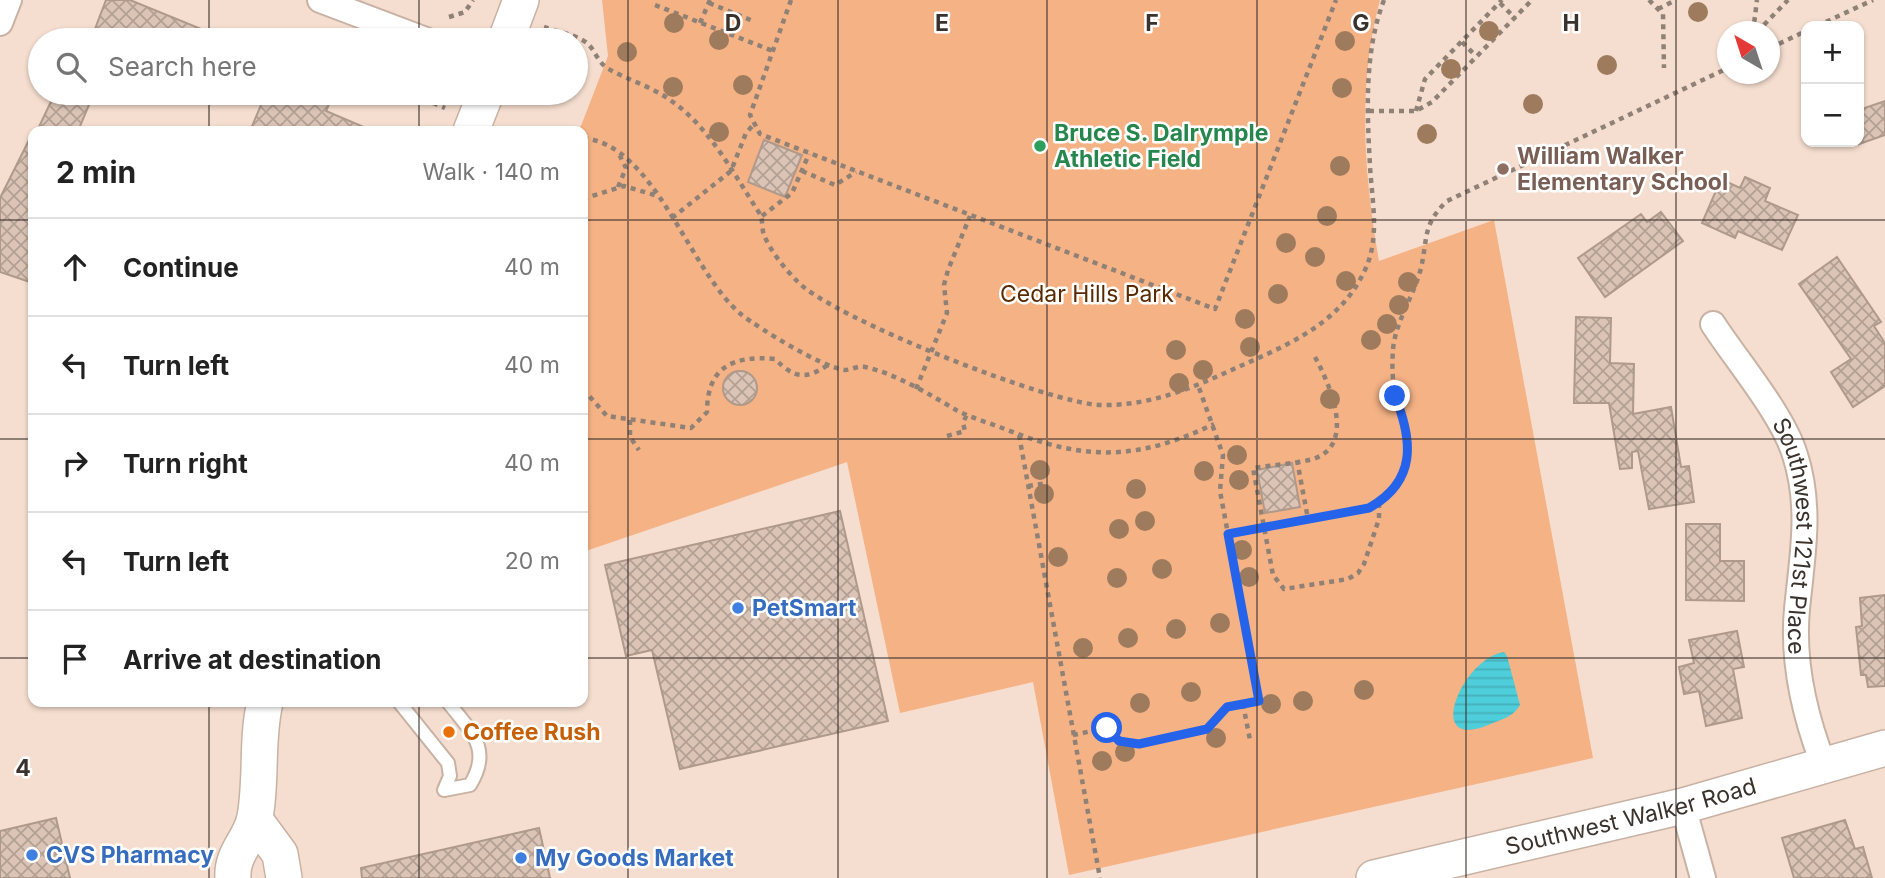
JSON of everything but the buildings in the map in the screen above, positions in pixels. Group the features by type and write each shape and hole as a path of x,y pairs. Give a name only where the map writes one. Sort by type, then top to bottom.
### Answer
{"main road":[{"path":"510,28 521,0"},
{"path":"473,126 481,105"},
{"path":"233,878 232,864 255,820 260,721 264,707"},
{"name":"Southwest Walker Road","path":"1374,878 1683,806 1885,748"},
{"path":"255,820 280,854 284,878"}],"street":[{"path":"0,23 9,0"},
{"path":"320,0 394,28"},
{"name":"Southwest 121st Place","path":"1713,324 1774,415 1795,453 1803,492 1806,539 1797,609 1797,646 1802,691 1812,735 1825,766"},
{"path":"1683,806 1703,878"}],"lane":[{"path":"403,707 448,763 450,776 444,790 470,785 479,770 481,753 474,737 452,707"}],"path":[{"path":"452,19 465,12 473,0"},
{"path":"791,0 750,115 760,134 1215,309 1336,0"},
{"path":"588,44 605,66 672,101 711,142 762,216 763,233 768,242 788,271 813,296 849,316 931,351 1046,393 1099,405 1143,402 1198,385 1312,331 1331,317 1358,285 1366,270 1375,230 1368,111 1372,41 1384,0"},
{"path":"1368,111 1416,111 1432,102 1532,0"},
{"path":"1649,0 1663,14 1664,68"},
{"path":"1658,9 1676,0"},
{"path":"1756,21 1757,0"},
{"path":"1766,21 1788,0"},
{"path":"1828,21 1873,0"},
{"path":"700,23 709,1 753,21"},
{"path":"1416,111 1425,79 1501,1 1515,18"},
{"path":"655,5 773,51"},
{"path":"1780,43 1801,33"},
{"path":"1462,42 1476,57"},
{"path":"1228,534 1369,508 1379,502 1396,484 1409,450 1408,433 1395,396 1393,351 1396,330 1421,267 1430,218 1447,201 1717,73"},
{"path":"672,218 732,171 746,133 754,124"},
{"path":"588,140 635,165 724,299 774,338 830,364 844,370 863,366 942,399 967,414 1060,449 1107,454 1162,447 1214,425"},
{"path":"617,188 626,168 618,154"},
{"path":"762,216 792,193 809,154"},
{"path":"802,171 835,186 856,172"},
{"path":"588,197 617,188 634,188 658,196"},
{"path":"916,389 947,313 944,285 970,216"},
{"path":"1315,356 1333,395 1336,428 1329,446 1321,455 1253,468 1273,575 1284,589 1348,579 1364,564 1379,519 1379,502"},
{"path":"588,395 607,416 691,428 707,412 708,393 720,371 745,358 775,359 791,374 800,377 814,375 830,364"},
{"path":"1073,735 1107,728 1119,741 1139,744 1207,729 1227,707 1259,701 1220,492 1223,455 1198,385"},
{"path":"947,436 965,431 963,423 967,414"},
{"path":"630,420 630,437 639,450"},
{"path":"1019,435 1100,878"},
{"path":"1297,460 1308,519"},
{"path":"1028,486 1048,483"},
{"path":"1243,704 1250,740"}],"green space":[{"name":"Cedar Hills Park","path":"602,0 1380,0 1368,65 1365,130 1379,261 1494,220 1593,758 1069,875 1033,682 900,713 847,462 588,550 588,126 581,126 608,56"}],"water":[{"path":"1504,652 1520,705 1510,715 1488,725 1468,730 1457,726 1453,715 1463,685 1489,658"}],"place":[{"name":"Bruce S. DaIrymple Athletic Field","path":"1040,146"},
{"name":"William Walker Elementary School","path":"1503,169"},
{"name":"PetSmart","path":"738,608"},
{"name":"Coffee Rush","path":"449,732"},
{"name":"CVS Pharmacy","path":"32,855"},
{"name":"My Goods Market","path":"521,858"}],"route":[{"path":"1107,728 1119,741 1139,744 1207,729 1227,707 1259,701 1228,534 1369,508 1385,498 1396,484 1406,464 1409,450 1408,433 1395,396"}]}
